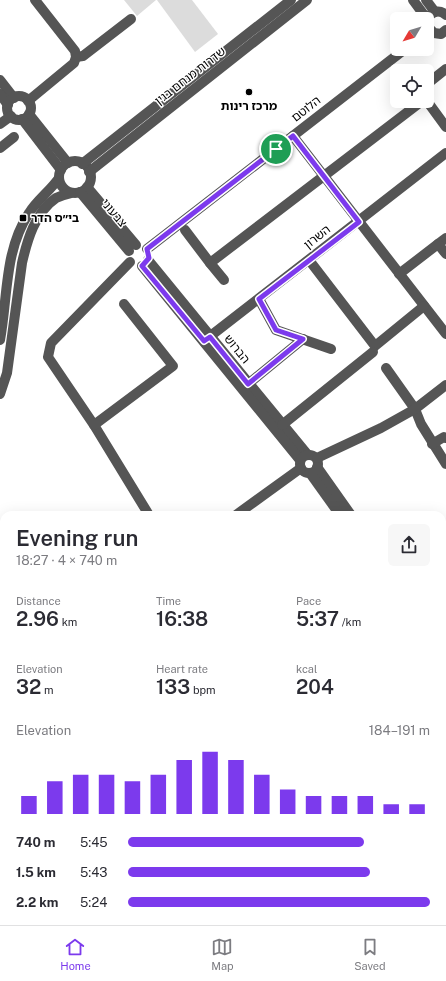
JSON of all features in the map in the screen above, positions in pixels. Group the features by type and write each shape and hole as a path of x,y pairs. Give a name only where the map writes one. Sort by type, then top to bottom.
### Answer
{"street":[{"path":"28,101 74,63 76,57 75,51 35,0"},
{"name":"שדרות מנחם בגין","path":"82,164 291,0"},
{"name":"שדרות מנחם בגין","path":"89,172 307,0"},
{"path":"413,0 421,12"},
{"path":"426,0 428,12"},
{"path":"434,19 442,12 446,15"},
{"path":"76,57 83,56 131,20"},
{"path":"434,33 444,35"},
{"name":"הלוטם","path":"147,249 396,56"},
{"path":"434,78 446,69"},
{"path":"0,80 11,101 8,111 11,116"},
{"path":"0,94 11,101"},
{"path":"11,101 21,97 28,101 31,107 25,117"},
{"path":"210,263 413,108"},
{"path":"432,108 446,127"},
{"path":"0,124 11,116 25,117"},
{"path":"25,117 62,170 62,187 79,191"},
{"path":"293,136 446,334"},
{"path":"0,148 14,138"},
{"name":"השרון","path":"207,339 446,153"},
{"path":"0,340 10,261 14,245 28,214 38,200 52,188 62,170 77,162 82,164 89,172 90,182 79,191 56,198 46,208 38,219 26,247 22,263 7,373 0,394"},
{"name":"צבעוני","path":"79,191 132,248"},
{"path":"185,230 224,280"},
{"path":"399,274 442,241 446,254"},
{"path":"143,246 147,249 149,254 145,263 135,265 130,262 128,258 132,248 143,246"},
{"path":"309,260 374,346 424,306"},
{"path":"130,262 51,343 48,357 94,425 147,511"},
{"name":"הברוש","path":"145,263 303,461"},
{"path":"259,299 276,330 331,349"},
{"path":"94,425 173,366 124,304"},
{"name":"הברוש","path":"207,339 248,384 282,425 303,461"},
{"path":"248,384 303,339"},
{"path":"282,425 373,352"},
{"path":"386,368 415,409 432,444 446,464"},
{"path":"303,461 305,472 415,409 446,385"},
{"path":"432,444 444,437 446,438"},
{"path":"241,511 312,455 315,466 338,511"},
{"path":"315,466 348,511"}],"shaded area":[{"path":"124,0 156,0 137,16"},
{"path":"157,0 192,0 218,34 195,52"}],"place":[{"name":"מרכז רינות","path":"249,92"},
{"name":"בי״ס הדר","path":"23,218"}],"route":[{"path":"293,136 359,222 259,299 276,330 303,339 248,384 210,337 204,341 142,266 149,258 147,249 276,149 293,136"}]}
